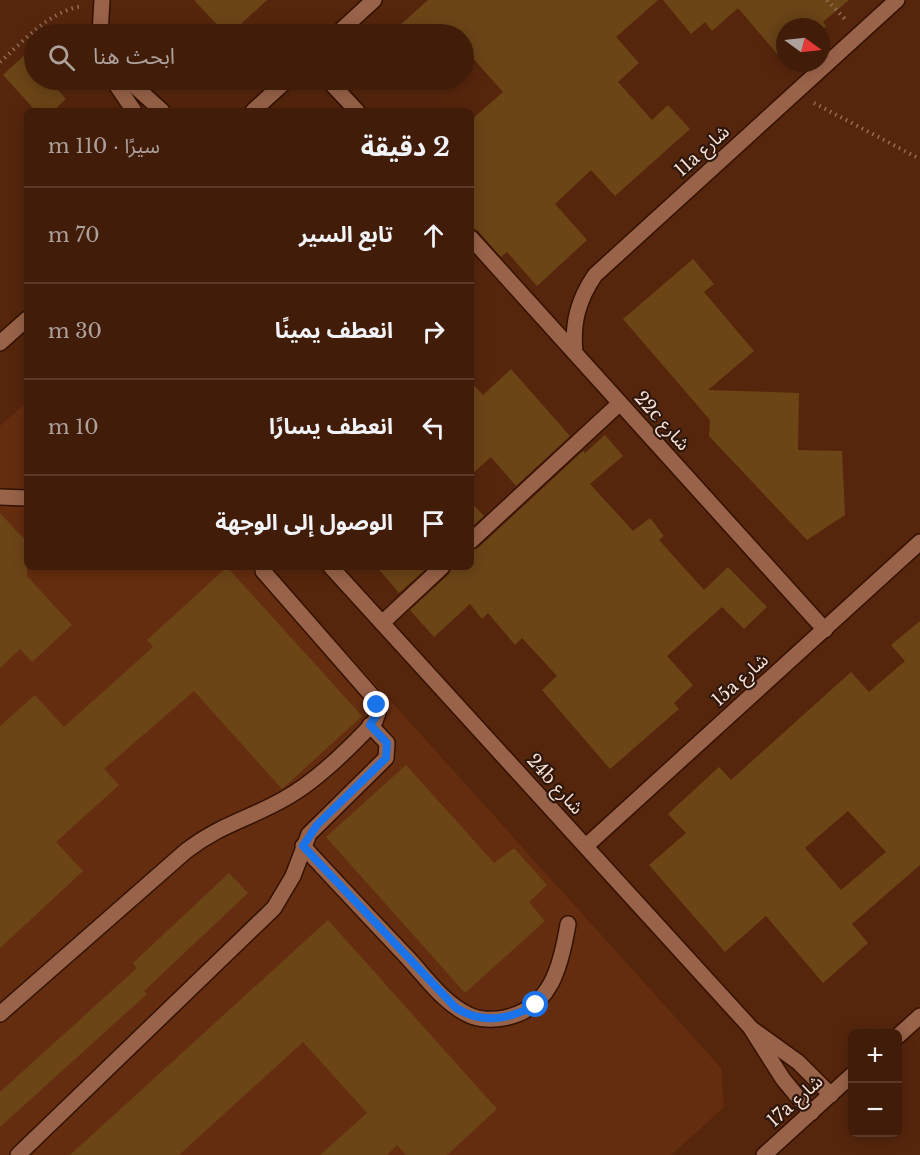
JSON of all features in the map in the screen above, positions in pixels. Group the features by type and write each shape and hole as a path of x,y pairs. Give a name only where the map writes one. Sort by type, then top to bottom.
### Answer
{"street":[{"path":"348,24 374,0"},
{"name":"11a شارع","path":"575,353 574,320 586,288 595,275 897,0"},
{"path":"100,24 101,4"},
{"path":"120,90 132,108"},
{"path":"139,90 159,108"},
{"path":"256,108 276,90"},
{"path":"337,90 354,108"},
{"name":"22c شارع","path":"474,241 825,630"},
{"path":"0,343 24,322"},
{"path":"474,538 620,403"},
{"path":"0,497 24,498"},
{"name":"15a شارع","path":"586,846 918,549"},
{"name":"24b شارع","path":"334,570 750,1027 783,1079 811,1113"},
{"path":"382,623 439,570"},
{"path":"0,1014 208,834 267,808 305,786 370,725 378,713 374,698 262,571"},
{"path":"18,1155 274,908 293,876 303,846 317,825 386,758 387,743 370,725"},
{"path":"303,846 442,995 471,1017 494,1020 516,1016 536,1005 559,969 568,924"},
{"path":"902,1032 920,1016"},
{"name":"24b شارع","path":"750,1027 798,1062 831,1095"},
{"name":"17a شارع","path":"764,1155 848,1080"}],"path":[{"path":"43,24 63,10 101,4"},
{"path":"0,62 24,41"},
{"path":"795,92 920,159"}],"shaded area":[{"path":"24,405 24,570 273,570 721,1068 724,1107 671,1155 0,1155 0,426"}],"building":[{"path":"194,0 267,0 241,24 217,24"},
{"path":"428,0 658,0 616,37 639,63 618,82 652,120 668,105 690,129 615,196 591,170 555,204 587,240 537,286 507,252 501,257 474,229 474,117 503,92 474,59 474,24 401,24"},
{"path":"663,0 849,0 828,18 776,18 776,53 738,8 712,31 705,22 691,34"},
{"path":"24,55 24,90 58,90 66,99 56,108 33,108 3,75"},
{"path":"693,259 714,284 704,292 754,351 708,390 799,393 798,450 842,451 845,515 807,540 709,436 710,420 623,319"},
{"path":"511,369 570,436 516,486 491,457 474,472 474,385 483,395"},
{"path":"605,435 623,456 590,484 633,531 650,518 664,536 659,540 704,590 728,567 767,607 744,629 722,607 667,656 693,685 674,703 679,709 610,769 542,690 557,676 522,638 515,645 488,613 482,619 470,604 434,637 410,610 451,570 474,570 474,549 478,548 583,451 585,453"},
{"path":"474,505 484,516 474,525"},
{"path":"0,513 24,539 24,570 27,570 27,576 72,625 32,662 20,649 0,668"},
{"path":"224,570 230,570 362,716 282,789 194,691 104,769 119,785 56,842 83,871 0,948 0,726 35,695 64,727 153,647 147,640"},
{"path":"380,570 425,570 399,593"},
{"path":"920,621 920,865 852,924 868,943 823,983 766,916 725,952 649,865 686,833 668,814 719,767 731,780 851,672 869,692 905,661 891,645","holes":["848,811 886,852 841,890 805,848"]},
{"path":"406,765 494,863 514,848 547,885 529,902 545,921 465,993 326,837"},
{"path":"229,873 248,893 144,991 147,994 0,1127 0,1092 137,968 133,963"},
{"path":"328,920 497,1109 447,1155 406,1155 397,1145 387,1155 320,1155 367,1113 303,1042 179,1155 70,1155"}],"route":[{"path":"377,705 378,713 375,721 370,725 387,743 386,758 317,825 303,846 456,1008 471,1017 494,1020 516,1016 536,1005"}]}
